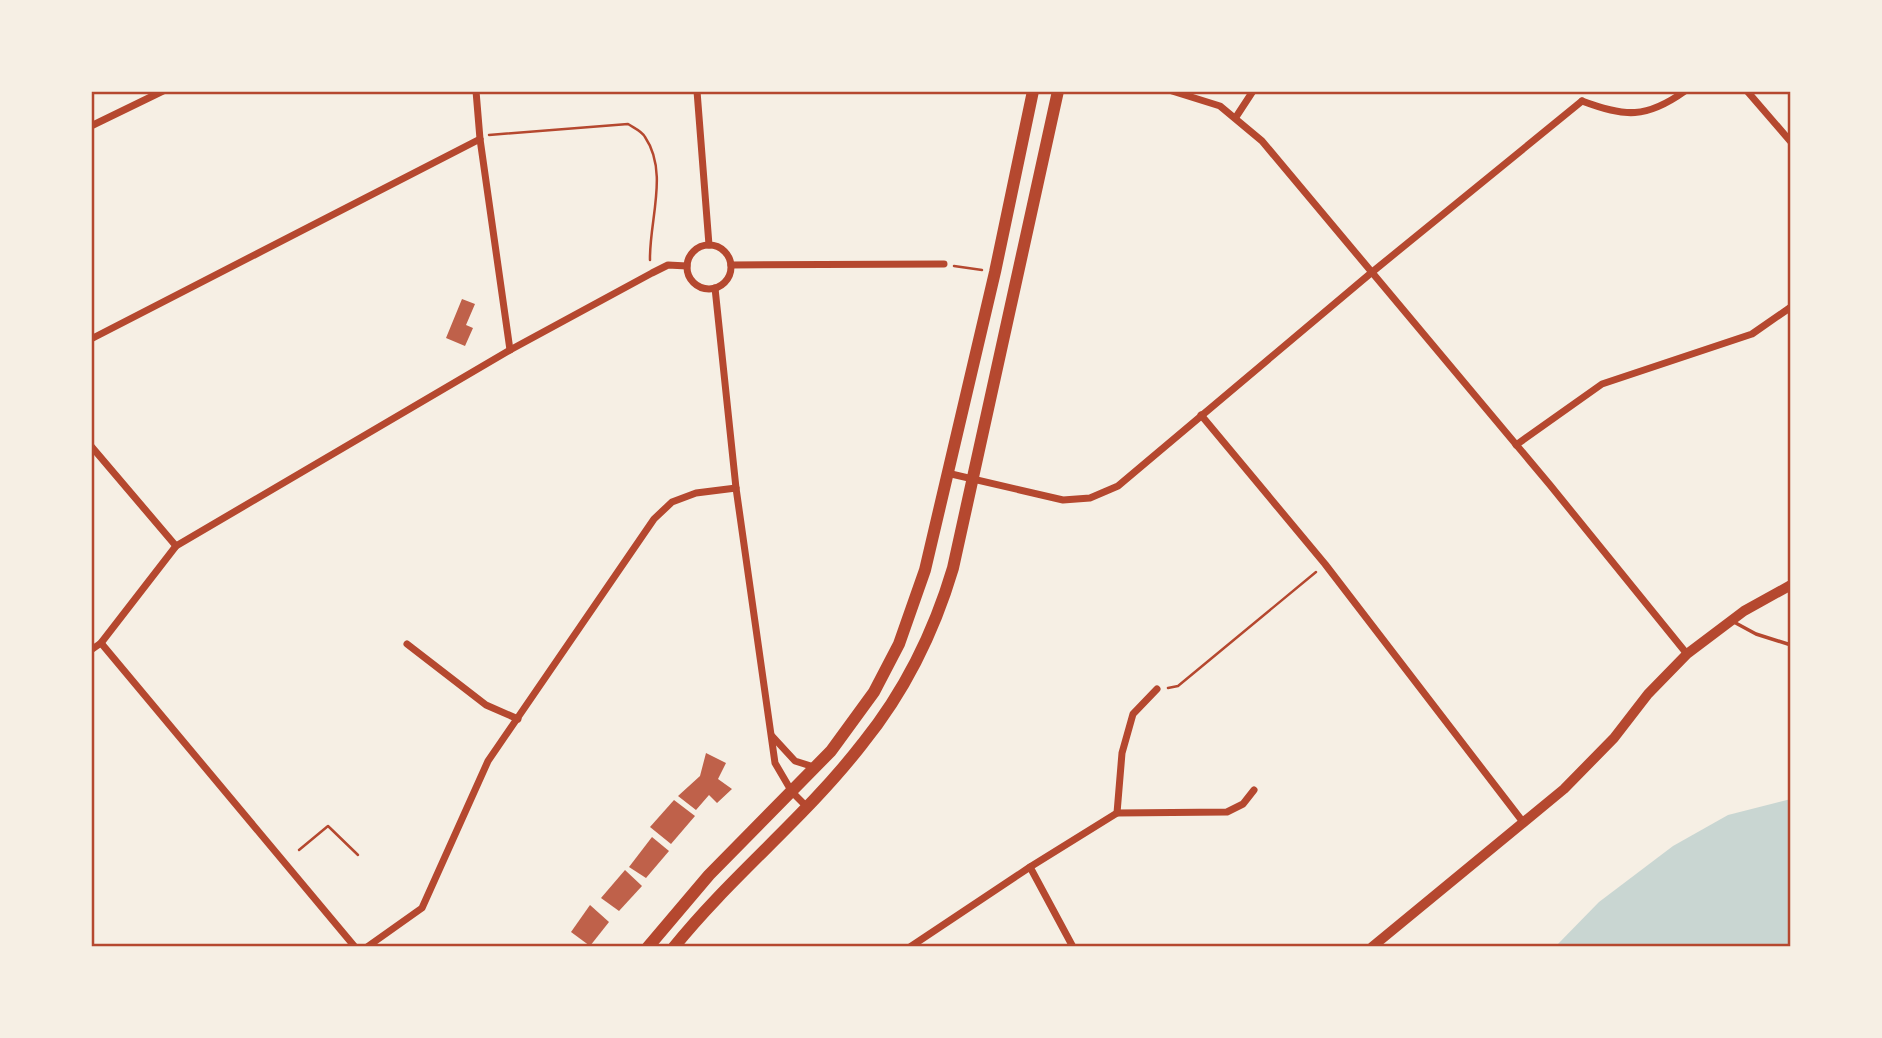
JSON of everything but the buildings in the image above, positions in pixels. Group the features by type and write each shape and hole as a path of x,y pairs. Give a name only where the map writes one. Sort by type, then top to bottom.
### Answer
{"main road":[{"path":"649,947 709,875 816,768 859,714 899,644 922,580 995,272 1032,91"},
{"path":"674,947 807,807 867,738 914,667 947,588 1058,91"}],"street":[{"path":"91,126 163,91"},
{"path":"476,91 479,135 509,350"},
{"path":"697,91 709,245"},
{"path":"1172,91 1213,103 1236,117 1262,141 1687,654"},
{"path":"1236,117 1254,91"},
{"path":"1579,91 1582,101"},
{"path":"1582,101 1613,112 1642,113 1671,101 1685,91"},
{"path":"1747,91 1791,142"},
{"path":"946,473 1063,500 1090,498 1118,486 1371,273 1582,101"},
{"path":"91,339 479,135"},
{"path":"709,245 725,252 731,265 729,276 715,288 700,287 694,283 689,277 687,266 694,251 709,245"},
{"path":"731,265 944,264"},
{"path":"91,650 101,643 176,546 509,350 668,265 687,266"},
{"path":"715,288 736,488 775,763 792,792 807,807"},
{"path":"1516,445 1602,384 1752,334 1791,307"},
{"path":"1201,415 1325,564 1523,822"},
{"path":"91,446 176,546"},
{"path":"367,947 422,908 488,761 654,519 672,502 696,494 736,488"},
{"path":"1372,947 1582,771 1614,738 1648,694 1687,654 1744,611 1791,585"},
{"path":"101,643 355,947"},
{"path":"407,644 486,705 518,719"},
{"path":"1117,813 1122,753 1133,714 1157,689"},
{"path":"771,736 795,761 816,768"},
{"path":"910,947 1117,813 1227,813 1243,804 1254,790"},
{"path":"1030,867 1073,947"}],"lane":[{"path":"1731,621 1756,634 1791,645"}],"path":[{"path":"479,135 628,124 644,134 653,152 657,187 650,236 652,273"},
{"path":"944,264 995,272"},
{"path":"1157,689 1178,686 1325,564"},
{"path":"299,850 328,826 358,855"}],"shaded area":[{"path":"1791,799 1791,947 1555,947 1599,902 1673,846 1728,815"}]}
